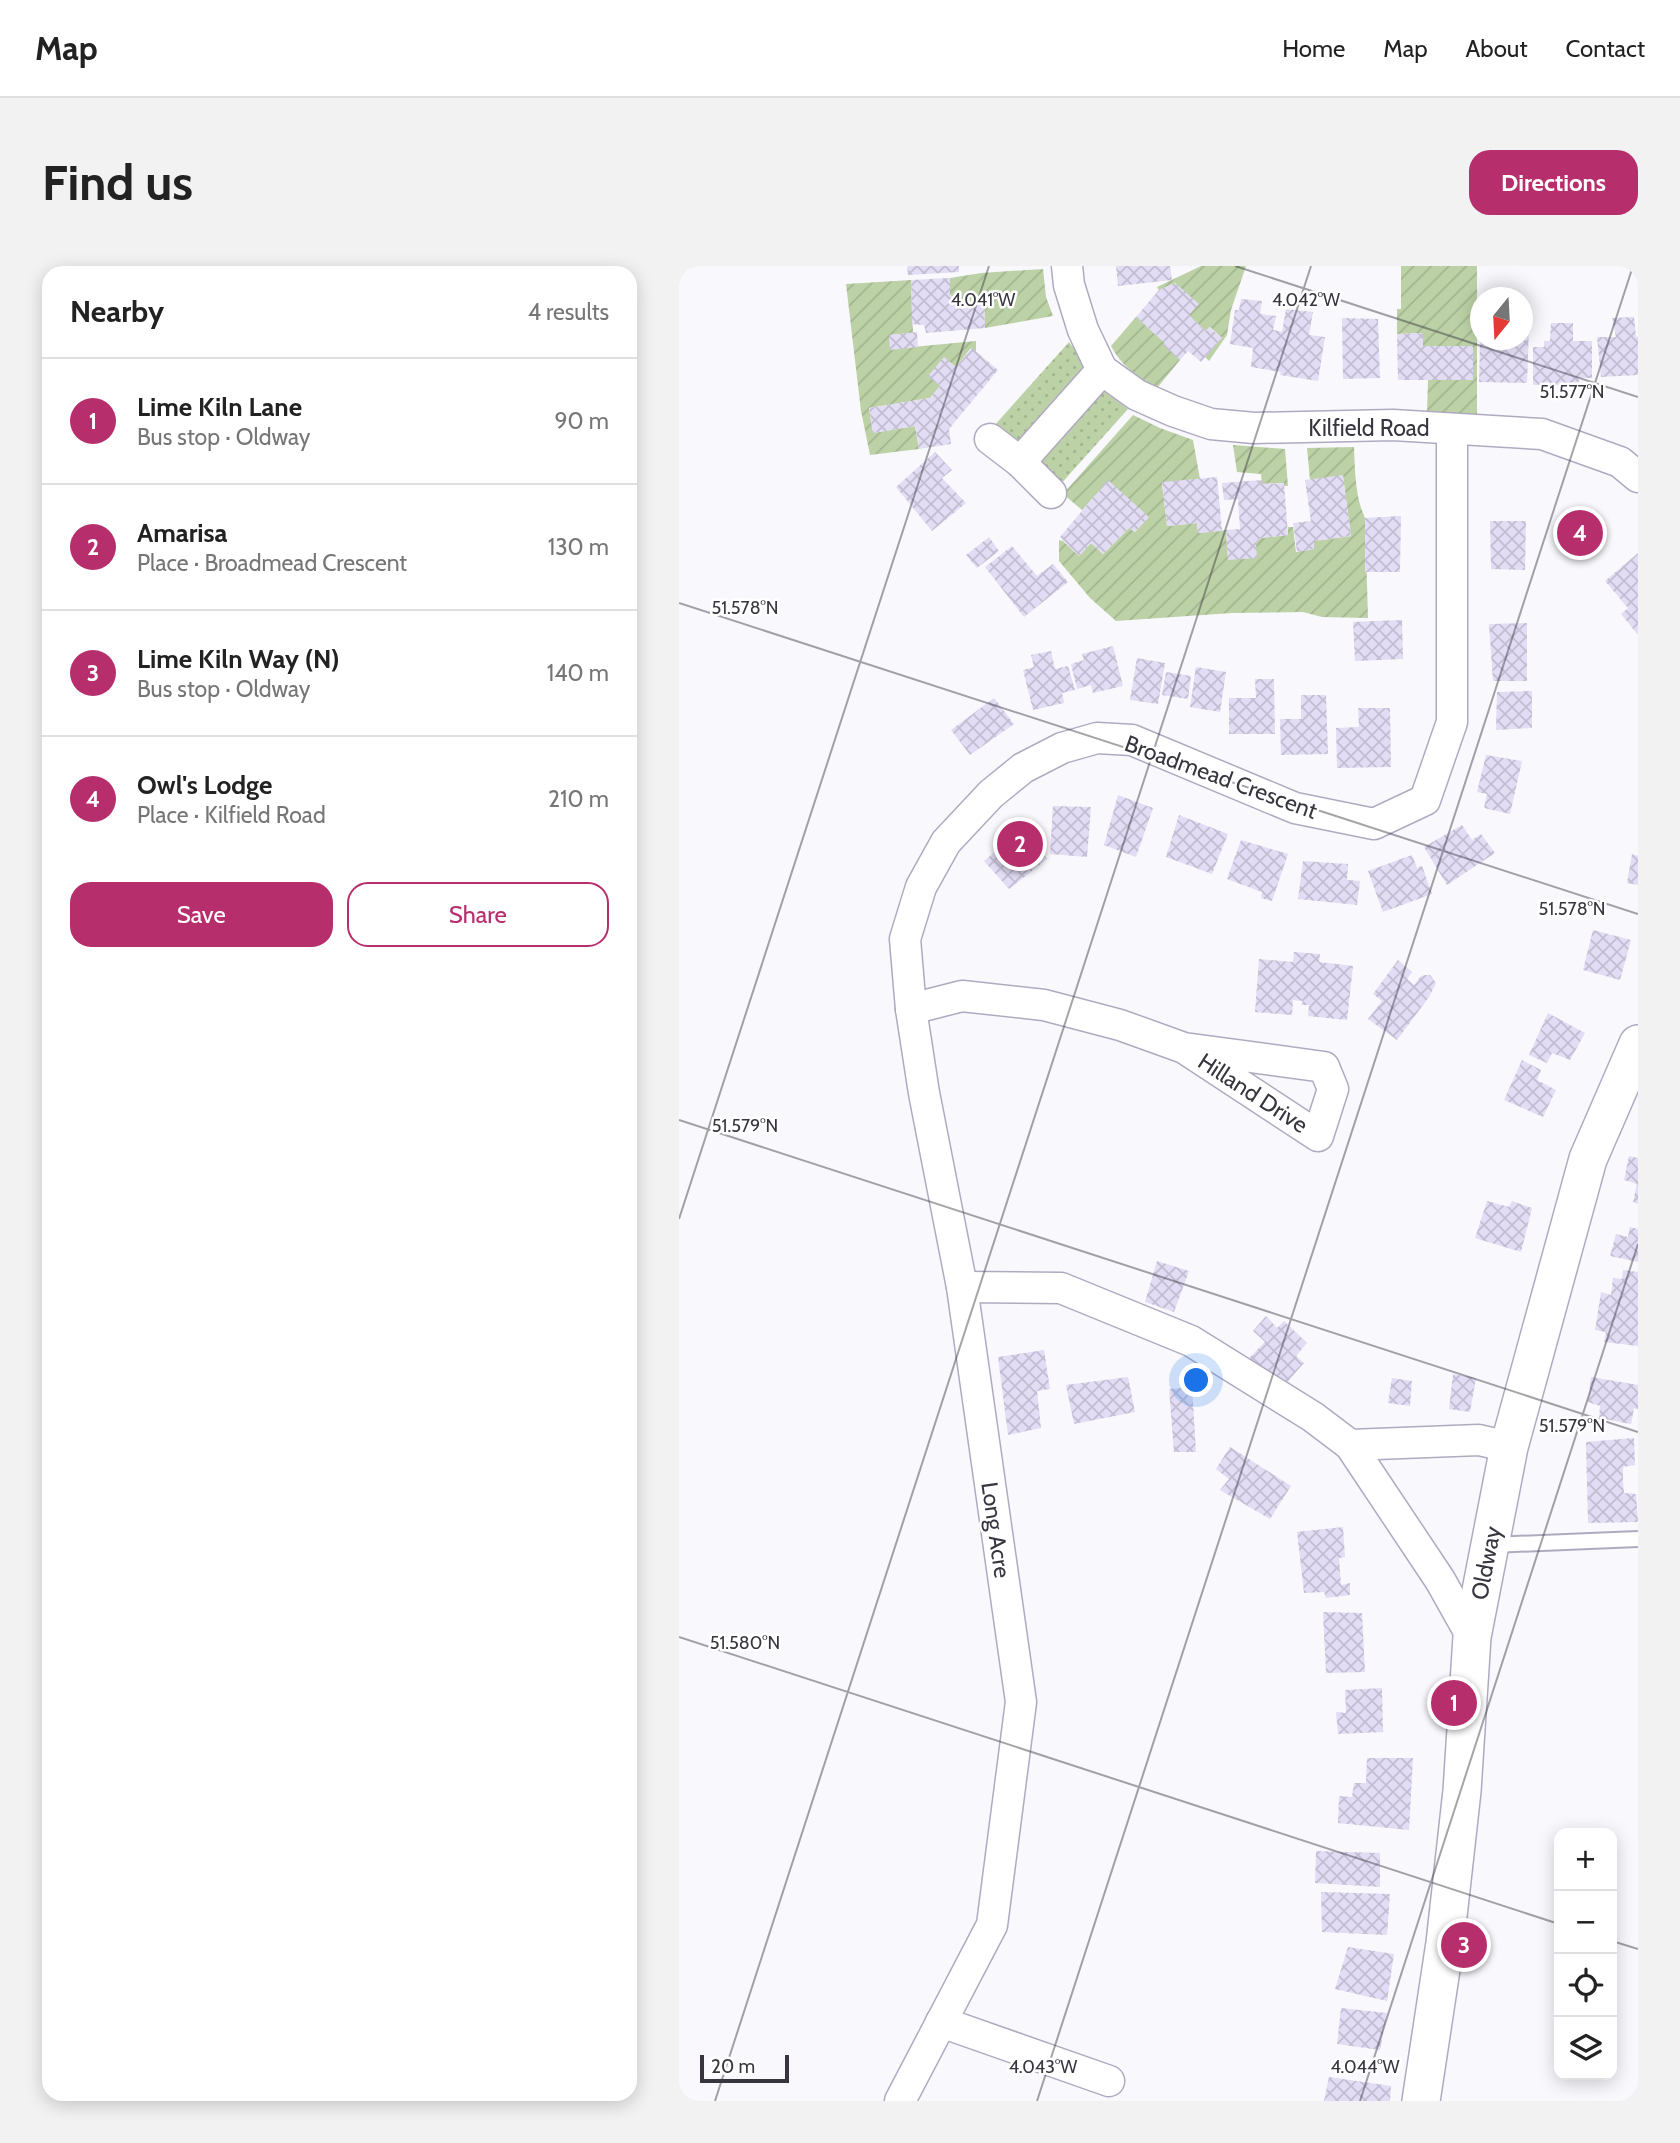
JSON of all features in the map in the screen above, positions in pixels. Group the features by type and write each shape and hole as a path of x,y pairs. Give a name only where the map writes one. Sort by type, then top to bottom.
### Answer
{"street":[{"name":"Kilfield Road","path":"1067,266 1069,285 1083,330 1103,370 1137,395 1173,411 1212,424 1254,428 1393,425 1542,434 1620,462 1638,477"},
{"path":"1020,461 1103,370"},
{"name":"Broadmead Crescent","path":"905,939 921,887 946,842 991,793 1023,768 1062,748 1097,738 1132,740 1295,808 1374,824 1425,800 1452,722 1452,429"},
{"path":"990,439 1020,461 1051,493"},
{"name":"Long Acre","path":"900,2101 992,1924 1021,1702 962,1287 924,1093 911,1009 905,939"},
{"name":"Hilland Drive","path":"911,1009 962,996 1044,1006 1120,1025 1184,1048 1324,1067 1333,1089 1318,1136 1184,1048"},
{"name":"Oldway","path":"1421,2101 1448,1916 1462,1791 1472,1637 1509,1447 1588,1159 1638,1044"},
{"path":"962,1287 1061,1288 1191,1341 1313,1417 1350,1445 1440,1580 1472,1637"},
{"path":"1350,1445 1479,1440 1509,1447"},
{"path":"941,2022 1109,2081"}],"lane":[{"path":"1490,1545 1638,1539"}],"green space":[{"path":"1201,266 1246,266 1231,310 1227,335 1209,361 1205,357 1222,338 1210,327 1206,331 1189,315 1175,283 1159,290 1157,287"},
{"path":"1401,266 1477,266 1477,287 1470,287 1470,346 1423,346 1423,333 1397,334 1397,309 1401,309"},
{"path":"1043,269 1046,297 1053,316 985,328 984,301 961,302 950,295 950,278"},
{"path":"911,280 913,333 889,335 891,349 976,341 976,352 971,348 956,367 944,358 929,376 940,386 930,398 869,408 873,433 915,426 919,449 870,455 861,411 846,284"},
{"path":"1136,317 1180,360 1157,388 1131,370 1111,346"},
{"path":"1069,342 1084,362 1084,373 1016,445 994,426"},
{"path":"1473,350 1477,350 1477,417 1427,412 1428,380 1473,379"},
{"path":"1105,392 1128,409 1059,486 1032,465 1095,395"},
{"path":"1133,415 1193,440 1200,479 1162,483 1167,526 1197,523 1198,533 1226,530 1228,559 1261,538 1288,535 1288,527 1293,527 1296,552 1314,549 1314,541 1351,536 1343,476 1310,480 1307,448 1354,447 1357,492 1365,518 1368,618 1322,617 1303,612 1232,613 1116,621 1090,598 1059,561 1059,540 1079,556 1091,543 1103,554 1129,528 1135,532 1148,518 1108,481 1082,510 1063,494"},
{"path":"1233,445 1285,449 1288,486 1283,483 1262,484 1261,474 1237,472"}],"building":[{"path":"907,266 959,266 959,272 908,275"},
{"path":"1116,266 1170,266 1172,280 1118,286"},
{"path":"950,278 950,295 961,302 984,300 985,328 926,333 924,325 912,324 911,280"},
{"path":"1175,283 1199,304 1189,315 1206,331 1209,327 1222,338 1201,362 1188,351 1180,360 1136,317 1159,290"},
{"path":"1241,299 1262,301 1260,314 1276,316 1273,330 1282,332 1286,309 1313,312 1309,335 1325,337 1318,381 1251,367 1253,348 1230,344 1235,310 1239,310"},
{"path":"1634,317 1636,337 1638,336 1638,375 1601,377 1597,337 1616,337 1612,318"},
{"path":"1342,318 1378,319 1380,378 1343,379"},
{"path":"1551,323 1573,323 1573,341 1592,341 1592,378 1579,378 1579,385 1533,385 1533,347 1544,347 1544,341 1550,341"},
{"path":"917,332 918,347 890,350 889,335"},
{"path":"1423,333 1423,346 1470,346 1470,350 1473,350 1473,380 1398,380 1397,334"},
{"path":"972,348 998,370 949,429 951,444 919,449 915,426 873,433 869,408 930,398 940,386 928,376 944,357 956,367"},
{"path":"1480,350 1528,350 1527,383 1479,382"},
{"path":"935,452 952,470 942,478 966,503 932,531 896,487"},
{"path":"1343,475 1351,536 1314,541 1314,549 1297,552 1293,523 1311,521 1305,480"},
{"path":"1217,477 1222,531 1198,533 1197,523 1167,526 1162,482"},
{"path":"1108,480 1149,517 1135,532 1129,528 1103,554 1091,543 1079,556 1060,537"},
{"path":"1262,480 1262,484 1284,483 1288,535 1261,538 1256,543 1257,558 1228,560 1226,530 1240,529 1238,499 1224,500 1222,483"},
{"path":"1401,516 1400,572 1365,572 1365,518"},
{"path":"1557,519 1603,519 1602,548 1557,547"},
{"path":"1490,521 1526,521 1525,570 1491,569"},
{"path":"989,537 999,551 977,568 966,555"},
{"path":"1012,546 1037,576 1053,564 1068,582 1024,617 985,567"},
{"path":"1638,553 1638,635 1621,614 1628,608 1605,581"},
{"path":"1402,620 1403,659 1355,661 1353,622"},
{"path":"1527,623 1527,681 1493,681 1489,624"},
{"path":"1113,646 1123,686 1093,693 1091,685 1077,689 1071,664 1084,660 1082,654"},
{"path":"1051,651 1055,669 1068,666 1075,690 1062,693 1064,703 1033,710 1023,670 1034,667 1031,655"},
{"path":"1137,658 1165,663 1158,704 1130,700"},
{"path":"1196,667 1226,672 1220,712 1190,707"},
{"path":"1166,672 1191,676 1188,699 1162,695"},
{"path":"1255,679 1274,679 1275,734 1229,734 1229,698 1256,698"},
{"path":"1532,691 1532,728 1496,730 1497,692"},
{"path":"1301,695 1326,695 1328,754 1281,755 1280,719 1301,719"},
{"path":"994,698 1014,724 970,755 951,730"},
{"path":"1358,708 1390,708 1391,767 1337,768 1336,728 1359,727"},
{"path":"1486,755 1522,761 1510,814 1484,808 1487,794 1477,792"},
{"path":"1118,795 1153,808 1136,857 1104,845"},
{"path":"1053,806 1091,807 1087,857 1050,854"},
{"path":"1179,815 1228,834 1212,874 1166,857"},
{"path":"1462,825 1472,840 1481,834 1495,853 1447,885 1424,847"},
{"path":"1023,828 1047,859 1009,889 984,861"},
{"path":"1241,840 1288,854 1272,901 1261,898 1262,892 1227,879"},
{"path":"1632,854 1638,856 1638,885 1627,883"},
{"path":"1412,855 1417,868 1422,866 1432,894 1383,912 1368,871"},
{"path":"1303,861 1348,864 1347,880 1360,881 1357,905 1298,899"},
{"path":"1593,930 1631,940 1620,980 1583,970"},
{"path":"1294,952 1320,954 1319,962 1353,966 1347,1020 1308,1016 1309,1005 1301,1005 1303,1001 1293,1000 1292,1015 1255,1012 1259,959 1293,962"},
{"path":"1398,960 1412,972 1407,979 1414,985 1425,975 1430,975 1436,983 1429,997 1397,1040 1368,1019 1382,1001 1373,994"},
{"path":"1548,1013 1585,1033 1570,1060 1552,1053 1547,1063 1529,1055"},
{"path":"1522,1060 1541,1070 1537,1080 1556,1090 1543,1117 1504,1100"},
{"path":"1629,1156 1638,1158 1638,1204 1633,1202 1637,1184 1624,1180"},
{"path":"1487,1201 1509,1207 1512,1201 1532,1208 1521,1252 1475,1238"},
{"path":"1630,1227 1638,1229 1638,1262 1610,1256 1616,1234 1628,1237"},
{"path":"1157,1261 1189,1271 1174,1312 1145,1302"},
{"path":"1623,1270 1638,1272 1638,1346 1604,1342 1606,1332 1595,1330 1601,1292 1611,1295 1613,1278 1622,1279"},
{"path":"1266,1316 1277,1328 1284,1321 1307,1343 1296,1356 1304,1363 1282,1388 1241,1366 1265,1342 1253,1331"},
{"path":"1044,1350 1050,1389 1037,1391 1041,1428 1008,1435 998,1357"},
{"path":"1453,1374 1476,1378 1470,1412 1449,1409"},
{"path":"1128,1377 1135,1412 1074,1424 1066,1385"},
{"path":"1591,1377 1638,1385 1638,1409 1634,1408 1631,1424 1599,1418 1600,1406 1588,1402"},
{"path":"1392,1378 1412,1381 1410,1406 1388,1403"},
{"path":"1192,1387 1196,1452 1174,1452 1169,1389"},
{"path":"1634,1438 1635,1465 1623,1467 1623,1481 1624,1493 1636,1494 1638,1522 1588,1523 1586,1442"},
{"path":"1230,1447 1291,1486 1270,1519 1220,1490 1229,1479 1216,1469"},
{"path":"1343,1527 1345,1557 1339,1558 1341,1585 1350,1583 1350,1595 1326,1598 1324,1592 1304,1593 1297,1532"},
{"path":"1323,1612 1362,1613 1365,1672 1326,1673"},
{"path":"1382,1688 1383,1732 1338,1734 1336,1712 1346,1713 1345,1690"},
{"path":"1367,1758 1413,1758 1409,1830 1338,1823 1339,1796 1352,1797 1354,1783 1366,1783"},
{"path":"1316,1851 1380,1853 1380,1887 1315,1883"},
{"path":"1321,1892 1390,1894 1387,1935 1322,1932"},
{"path":"1348,1947 1394,1954 1387,2001 1335,1989"},
{"path":"1341,2008 1387,2013 1380,2050 1337,2044"},
{"path":"1329,2077 1391,2086 1390,2101 1324,2101"}],"place":[{"name":"Owl's Lodge","path":"1580,533"},
{"name":"Amarisa","path":"1020,844"},
{"name":"Lime Kiln Lane","path":"1454,1703"},
{"name":"Lime Kiln Way (N)","path":"1464,1945"}]}
